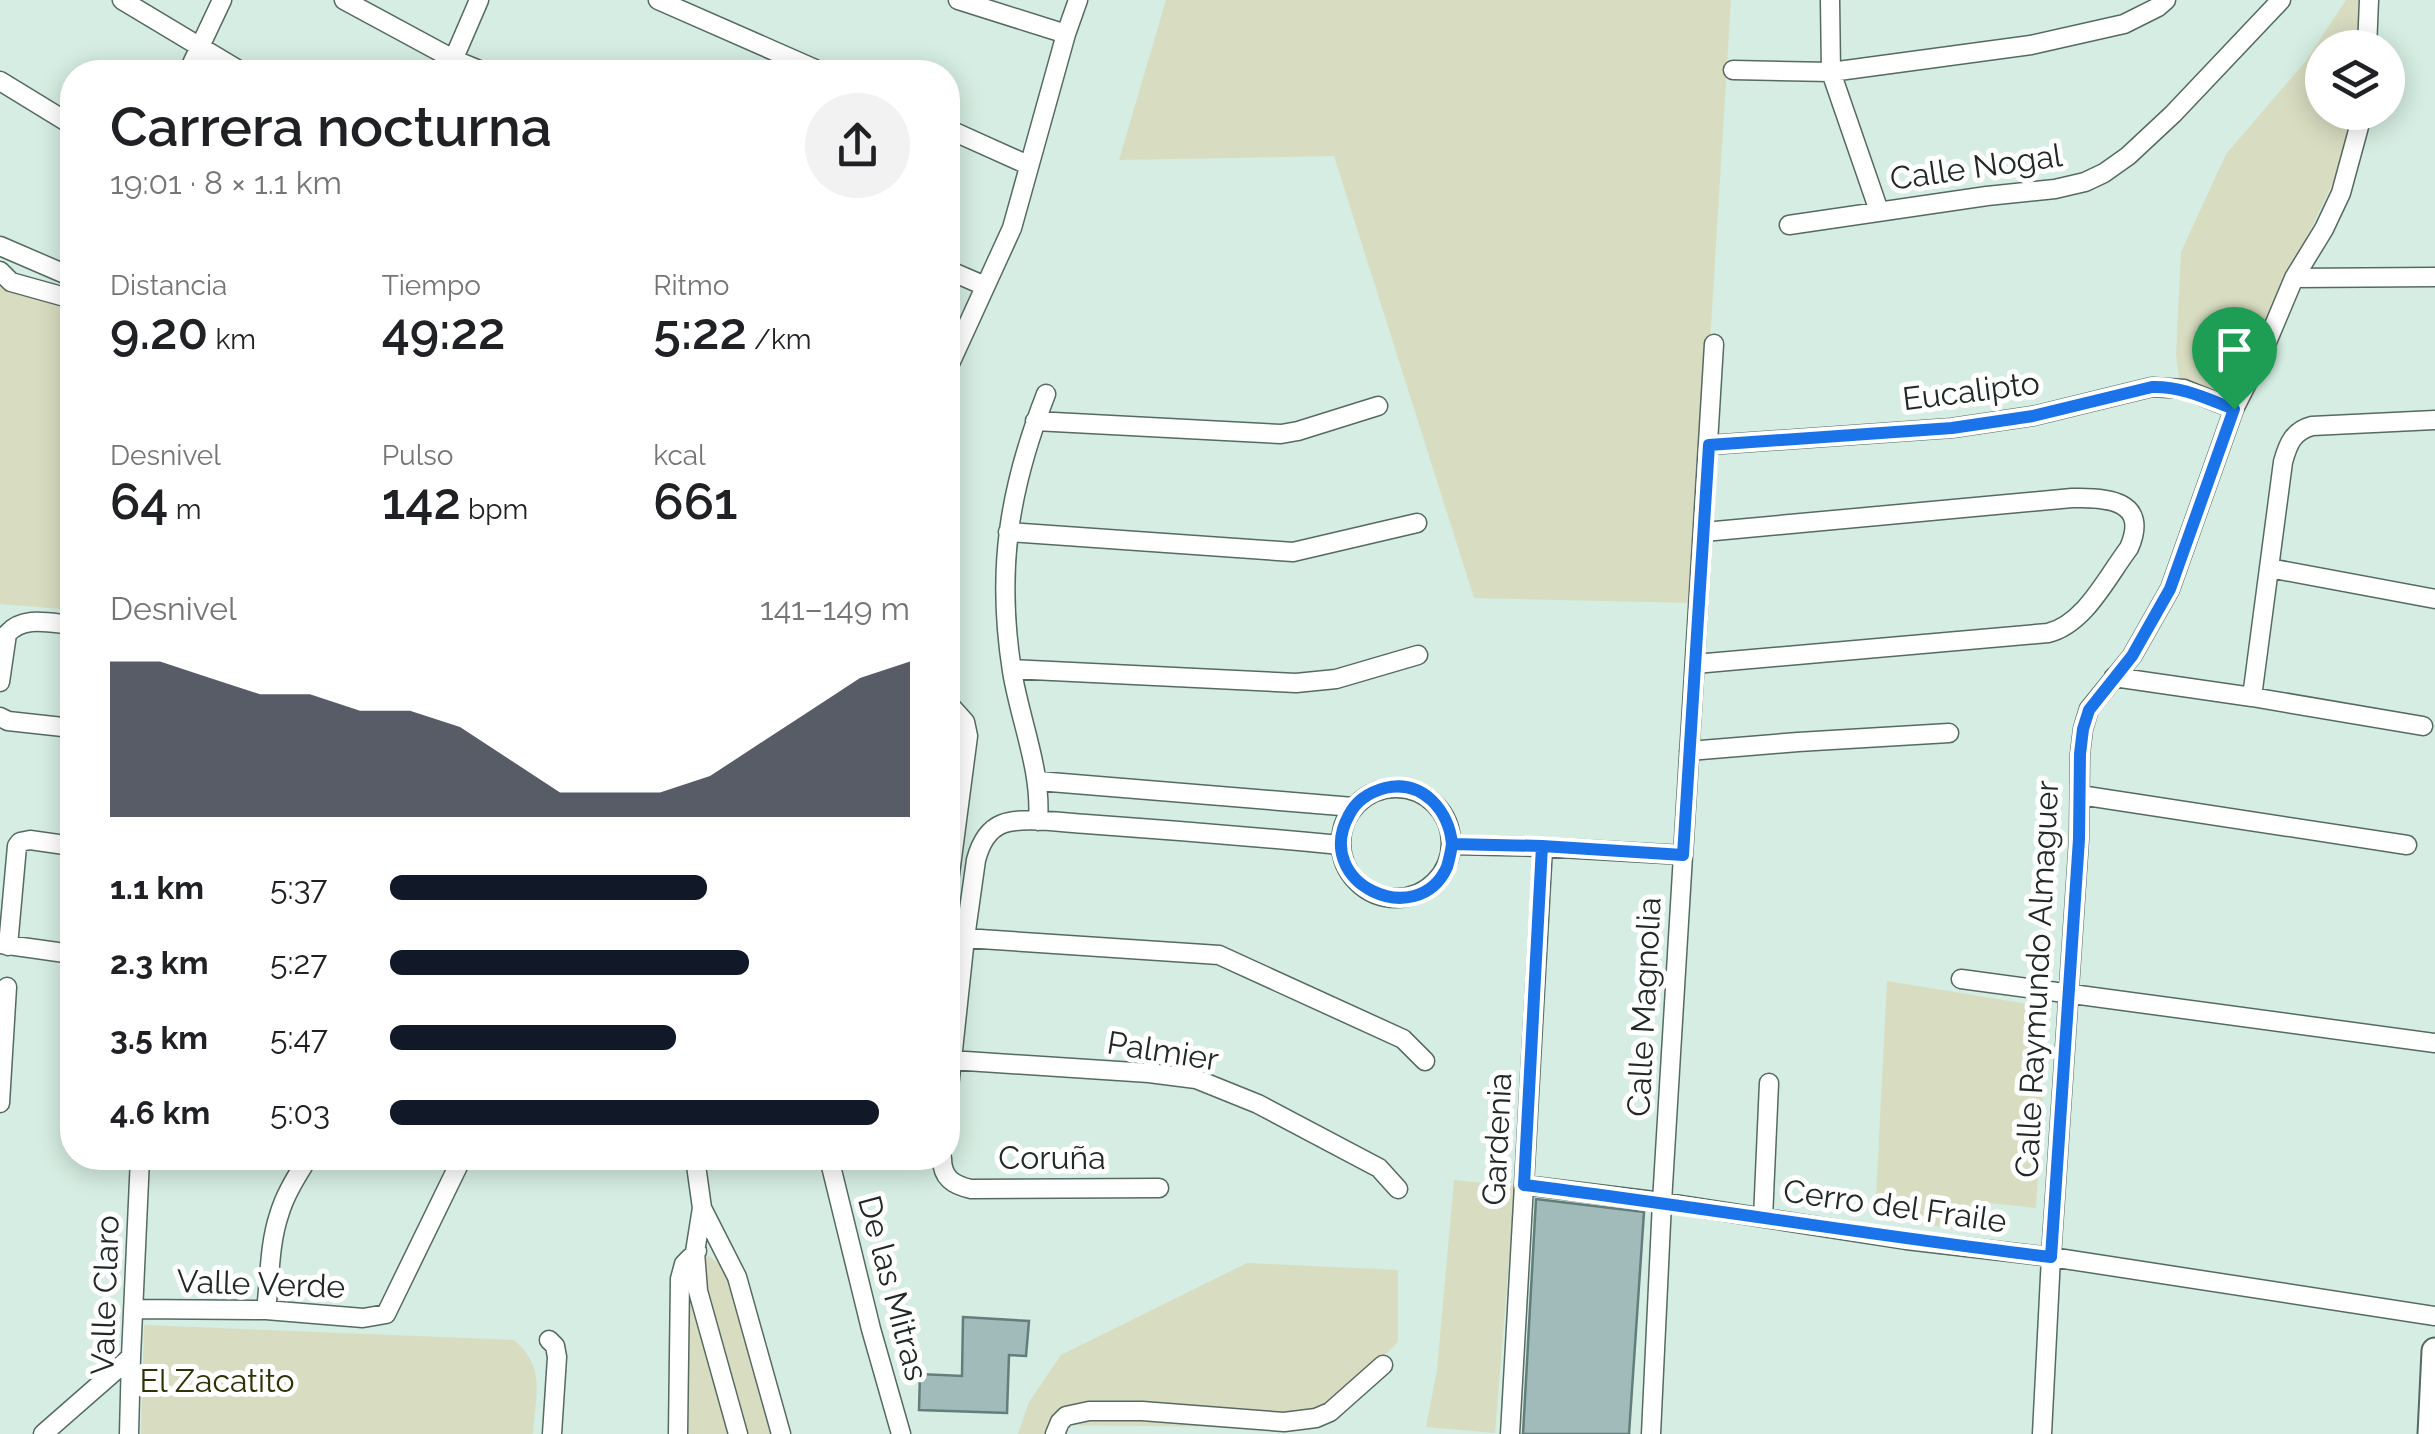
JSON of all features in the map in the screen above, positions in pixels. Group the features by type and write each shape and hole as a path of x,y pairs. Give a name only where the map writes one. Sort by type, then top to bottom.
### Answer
{"street":[{"path":"122,0 221,60"},
{"path":"194,60 222,0"},
{"path":"344,0 441,60"},
{"path":"454,60 479,0"},
{"path":"658,0 795,60"},
{"path":"958,0 1066,34"},
{"path":"960,341 1012,228 1078,0"},
{"path":"1830,0 1831,72 1879,211"},
{"path":"1733,70 1831,72 2030,45 2124,24 2166,0"},
{"name":"Calle Nogal","path":"1789,226 2085,182 2128,156 2281,0"},
{"path":"2368,30 2369,0"},
{"path":"0,81 60,118"},
{"name":"Calle Raymundo Almaguer","path":"2042,1434 2083,729 2089,710 2142,640 2170,589 2234,409 2294,278 2341,194 2358,130"},
{"path":"960,133 1028,164"},
{"path":"0,246 60,272"},
{"path":"0,271 11,282 60,295"},
{"path":"960,275 985,286"},
{"path":"2294,278 2435,277"},
{"name":"Calle Magnolia","path":"1651,1434 1714,344"},
{"name":"Eucalipto","path":"1709,445 1952,428 2033,416 2152,387 2184,390 2234,409"},
{"path":"1038,821 1038,782 1012,669 1005,602 1008,532 1019,469 1046,394"},
{"path":"1035,421 1281,434 1378,406"},
{"path":"2252,697 2288,445 2297,432 2312,426 2435,420"},
{"path":"1695,664 2061,630 2080,616 2134,536 2130,513 2124,505 2115,500 2072,498 1704,532"},
{"path":"1008,532 1293,552 1417,523"},
{"path":"2269,568 2435,599"},
{"path":"0,682 7,634 17,624 60,625"},
{"path":"1012,669 1296,683 1336,679 1418,655"},
{"path":"2114,677 2423,726"},
{"path":"0,717 8,722 60,727"},
{"path":"960,717 968,736 960,798"},
{"path":"1689,751 1949,733"},
{"path":"1038,782 1353,807"},
{"path":"1388,787 1409,788 1428,796 1442,810 1451,829 1452,844 1446,869 1433,885 1415,895 1394,898 1374,894 1357,882 1345,865 1340,845 1353,807 1369,794 1388,787"},
{"path":"2080,795 2407,845"},
{"path":"960,982 979,848 994,828 1006,822 1163,829 1340,845"},
{"path":"60,844 20,842 4,945 60,952"},
{"path":"1452,844 1683,855"},
{"name":"Gardenia","path":"1510,1434 1542,846"},
{"path":"965,938 1219,955 1403,1039 1425,1061"},
{"path":"1961,979 2435,1043"},
{"path":"0,1103 6,986"},
{"name":"Palmier","path":"960,1061 1196,1079 1258,1104 1379,1168 1398,1189"},
{"path":"1763,1218 1769,1083"},
{"name":"Valle Claro","path":"130,1434 130,1357 142,1170"},
{"path":"266,1310 279,1215 301,1170"},
{"name":"Valle Verde","path":"133,1309 266,1310 363,1318 386,1314 456,1170"},
{"path":"697,1170 702,1208 695,1252 698,1291 738,1434"},
{"name":"De las Mitras","path":"832,1170 871,1329 902,1434"},
{"name":"Coruña","path":"944,1170 954,1184 972,1188 1159,1188"},
{"name":"Cerro del Fraile","path":"1524,1185 2051,1257 2435,1316"},
{"path":"702,1208 738,1277 781,1434"},
{"path":"678,1434 680,1279 684,1264 695,1252 718,1239"},
{"path":"549,1340 557,1357 552,1434"},
{"path":"2432,1434 2435,1351"},
{"path":"43,1434 130,1357"},
{"path":"1055,1434 1066,1416 1088,1411 1142,1411 1284,1422 1316,1418 1330,1412 1384,1365"}],"green space":[{"path":"1166,0 1731,0 1694,603 1474,598 1334,156 1119,160"},
{"path":"2346,0 2360,0 2359,30 2326,30"},
{"path":"2305,62 2305,130 2349,130 2337,174 2229,401 2180,387 2176,354 2181,252 2226,154"},
{"path":"0,281 60,306 60,609 0,604"},
{"path":"1887,981 2040,1006 2048,1016 2036,1208 1989,1203 1986,1234 1875,1216"},
{"path":"1454,1180 1515,1186 1495,1433 1426,1427 1437,1370"},
{"path":"707,1255 720,1264 727,1276 772,1434 740,1434 701,1269"},
{"path":"1247,1263 1398,1270 1398,1342 1310,1428 1055,1425 1053,1434 1018,1434 1029,1402 1061,1355"},
{"path":"689,1269 733,1434 685,1434"},
{"name":"El Zacatito","path":"144,1325 514,1340 535,1372 533,1434 141,1434"}],"building":[{"path":"1536,1199 1644,1212 1629,1434 1523,1434"},
{"path":"963,1317 1029,1321 1026,1356 1009,1355 1007,1413 919,1410 920,1374 962,1376"}],"route":[{"path":"2234,409 2170,589 2132,656 2089,710 2083,729 2051,1257 1524,1185 1542,846 1452,844 1446,869 1433,885 1415,895 1394,898 1374,894 1357,882 1345,865 1340,845 1353,807 1369,794 1388,787 1409,788 1428,796 1442,810 1451,829 1452,844 1542,846 1683,855 1709,445 1952,428 2033,416 2152,387 2184,390 2234,409"}]}
